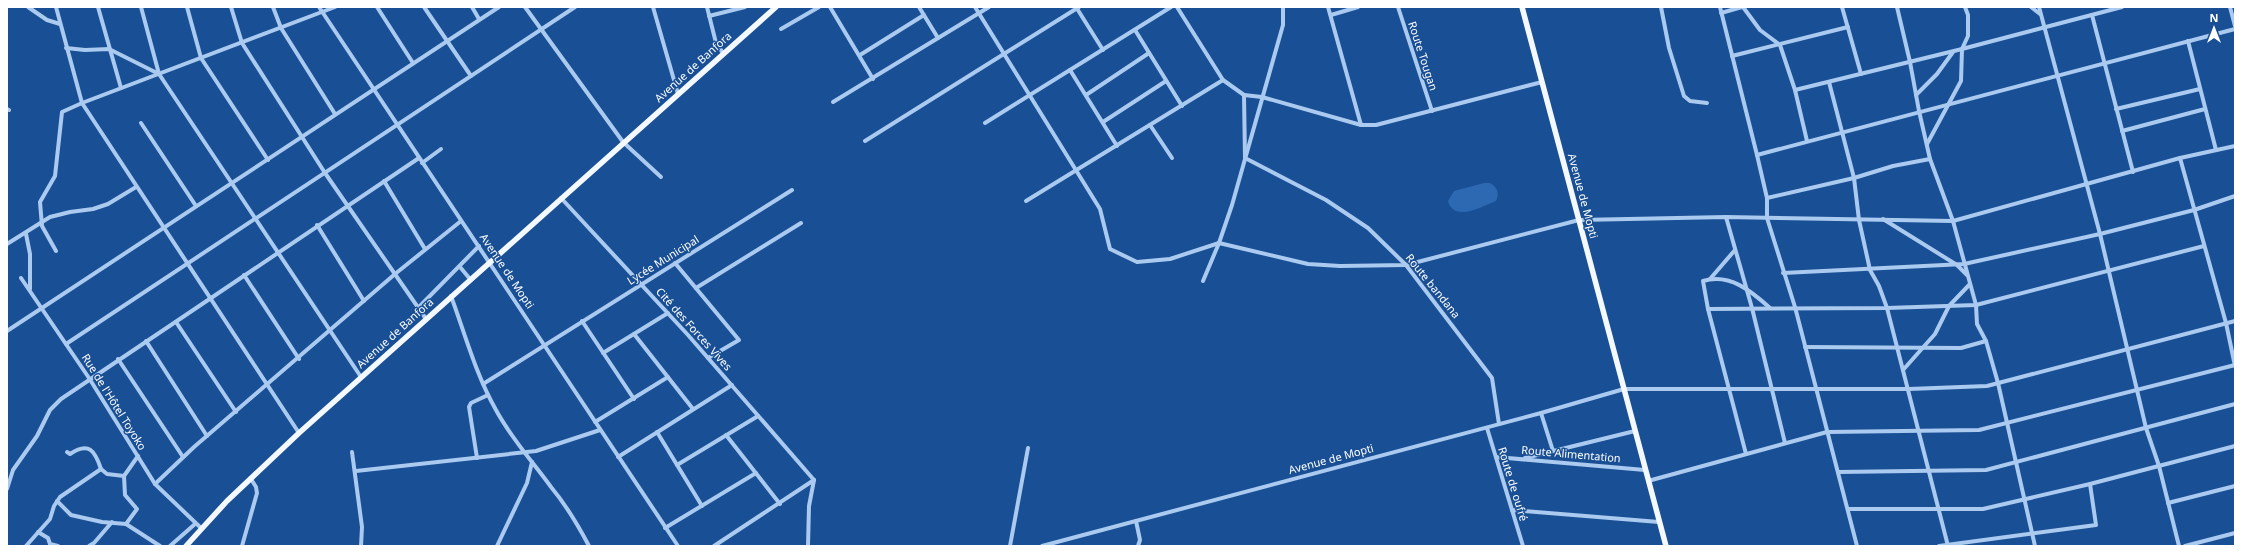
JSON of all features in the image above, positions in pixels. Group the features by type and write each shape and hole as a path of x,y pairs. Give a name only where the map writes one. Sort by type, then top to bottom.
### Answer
{"main road":[{"name":"Avenue de Banfora","path":"186,546 201,528 251,478 299,433 623,142 776,7"},
{"name":"Avenue de Mopti","path":"1522,7 1666,546"}],"street":[{"path":"28,7 47,20 60,24"},
{"path":"56,7 82,103 186,264 299,433"},
{"path":"98,7 121,88"},
{"path":"141,7 159,74 361,377"},
{"path":"187,7 201,58 268,160"},
{"path":"231,7 242,43 347,205 426,319"},
{"path":"273,7 281,28 335,114"},
{"name":"Avenue de Mopti","path":"319,7 678,546"},
{"path":"56,251 41,222 40,202 55,176 62,112 121,88 335,7"},
{"path":"377,7 413,63"},
{"path":"424,7 471,76"},
{"path":"472,7 479,19"},
{"path":"7,331 499,7"},
{"path":"525,7 540,30 623,142 661,177"},
{"path":"66,344 575,7"},
{"path":"653,7 678,94"},
{"path":"707,7 716,43 723,53"},
{"path":"709,16 745,7"},
{"path":"781,29 819,7"},
{"path":"830,7 874,79"},
{"path":"919,7 938,38"},
{"path":"975,7 1100,209 1110,249 1137,262 1170,259 1219,243 1308,264 1340,266 1406,265 1579,220 1726,217 1953,221 2180,158 2235,146"},
{"path":"834,102 874,79 989,7"},
{"path":"865,141 1078,7 1103,50"},
{"path":"985,123 1171,7"},
{"path":"1177,7 1223,80 1244,95 1262,98 1361,125 1376,125 1542,82"},
{"path":"1203,281 1219,243 1232,206 1283,25 1283,7"},
{"path":"1328,7 1361,125"},
{"path":"1331,15 1358,7"},
{"name":"Route Tougan","path":"1398,7 1432,111"},
{"path":"1660,7 1669,48 1684,96 1690,100 1707,104"},
{"path":"1720,7 1757,155 1766,198 1767,218 1783,273 1795,307 1857,546"},
{"path":"1721,13 1743,7 1760,30 1780,45 1795,90 1807,141"},
{"path":"1842,7 1861,74"},
{"path":"1896,7 1910,62 1930,159 1953,221 1976,305 1977,324 1986,341 1998,383 2035,546"},
{"path":"1927,145 1951,103 1961,81 1962,49 1968,36 1968,15 1965,7"},
{"path":"2031,7 2040,14"},
{"path":"2038,7 2100,234 2146,428 2159,466 2179,546"},
{"path":"1795,90 1953,52 2122,7"},
{"path":"1757,155 2188,41 2235,27 2230,7"},
{"path":"860,55 924,15"},
{"path":"2092,15 2133,172"},
{"path":"1732,56 1848,27"},
{"path":"1135,30 1182,106"},
{"path":"2188,41 2216,150"},
{"path":"66,48 85,50 109,49 159,74"},
{"path":"1916,95 1937,74 1953,52"},
{"path":"1086,95 1149,53"},
{"path":"1070,70 1118,146"},
{"path":"1026,201 1118,146 1223,80"},
{"path":"1103,122 1166,81"},
{"path":"1829,82 1854,178 1859,220 1870,270 1879,286 1887,308 1948,545"},
{"path":"2116,109 2200,89"},
{"path":"1244,95 1245,158"},
{"path":"2122,131 2205,109"},
{"path":"141,123 196,206"},
{"path":"1150,125 1172,158"},
{"path":"422,163 441,149"},
{"path":"7,489 13,470 37,436 50,410 61,399 89,378 176,322 317,225 419,158"},
{"name":"Route bandana","path":"1245,158 1326,200 1368,228 1406,265 1492,378 1499,424"},
{"path":"1648,481 1827,432 1979,430 2235,365 2226,323 2180,158"},
{"path":"1766,198 1854,178 1893,166 1930,159"},
{"path":"384,181 425,249"},
{"path":"7,244 26,234 41,222 70,212 103,206 136,187"},
{"name":"Lycée Municipal","path":"483,384 792,190"},
{"path":"1783,273 1870,270 1964,264 2100,234 2194,210 2235,197"},
{"name":"Cité des Forces Vives","path":"561,198 668,313 814,480"},
{"path":"1726,217 1752,308 1785,443"},
{"path":"1883,219 1957,265 1968,275"},
{"path":"155,484 207,436 299,359 395,274 461,221"},
{"path":"696,288 801,223"},
{"path":"317,225 364,301"},
{"path":"26,234 30,254 28,282 30,292"},
{"path":"418,308 479,246"},
{"path":"1708,309 1795,307 1887,308 1976,305 2204,246"},
{"path":"1710,279 1735,250"},
{"path":"675,263 739,340 708,358"},
{"path":"460,267 470,279"},
{"path":"244,276 299,359"},
{"name":"Rue de l'Hôtel Toyoko","path":"21,278 89,378 155,484 195,524 201,528"},
{"path":"1746,454 1708,309 1703,281 1719,279 1746,287 1770,308"},
{"path":"1903,370 1935,334 1949,306 1970,284"},
{"path":"451,296 483,384 496,411 524,452 576,522 588,546"},
{"path":"603,353 668,313"},
{"path":"582,321 634,399"},
{"path":"1624,389 1963,389 1998,383 2235,321"},
{"path":"176,322 236,412"},
{"path":"634,334 693,409"},
{"path":"146,341 207,436"},
{"path":"1805,348 1961,348 1986,341"},
{"path":"118,359 183,457"},
{"path":"595,422 668,378"},
{"name":"Cité des Forces Vives","path":"618,456 732,385"},
{"name":"Avenue de Mopti","path":"1042,546 1541,414 1624,389"},
{"path":"477,458 469,407 471,403 488,395"},
{"path":"1838,472 1986,470 2235,404"},
{"path":"1541,414 1553,451"},
{"path":"677,465 758,416"},
{"name":"Route de oufré","path":"1487,428 1523,546"},
{"path":"356,471 536,451 600,430"},
{"path":"1520,459 1635,431"},
{"path":"657,432 702,506"},
{"path":"726,435 780,504"},
{"path":"1848,509 1983,508 2090,484 2235,446"},
{"path":"67,452 70,454 82,448 88,448 96,454 101,469 107,474 124,476"},
{"path":"1010,546 1028,448"},
{"path":"352,452 356,471 362,527 361,546"},
{"path":"126,524 137,508 125,495 124,476 138,456"},
{"name":"Route Alimentation","path":"1496,457 1645,470"},
{"path":"497,546 527,483 532,462"},
{"path":"26,546 50,519 57,501 93,472 101,469"},
{"path":"666,528 756,473"},
{"path":"242,546 257,493 256,487 251,478"},
{"path":"714,546 780,504 814,480"},
{"path":"808,546 809,506 814,480"},
{"path":"1939,546 2096,525 2090,484"},
{"path":"2168,503 2235,486"},
{"path":"57,501 71,515 126,524 160,546"},
{"path":"1512,510 1659,522"},
{"path":"1136,521 1140,540 1138,546"},
{"path":"89,546 94,543 112,522"},
{"path":"170,546 195,524"},
{"path":"38,532 48,538 50,544 58,546"},
{"path":"2185,546 2235,533"}],"shaded area":[{"path":"1484,183 1490,183 1496,188 1498,195 1496,201 1469,211 1456,211 1451,208 1448,201 1454,191"}]}
